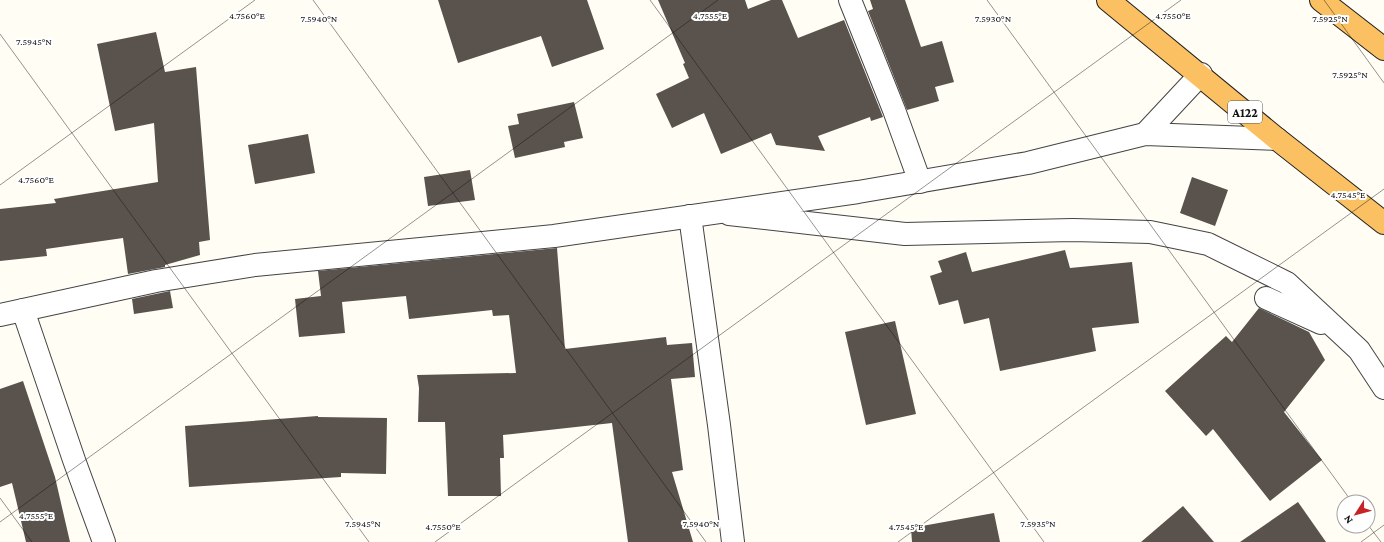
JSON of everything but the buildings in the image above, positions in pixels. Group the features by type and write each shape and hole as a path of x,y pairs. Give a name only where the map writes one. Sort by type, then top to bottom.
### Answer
{"highway":[{"name":"A122","path":"1108,0 1201,74 1277,139 1384,223"},
{"path":"1321,0 1384,49"}],"street":[{"path":"850,0 894,110 920,182"},
{"path":"1145,134 1201,74"},
{"path":"0,315 156,281 255,265 554,236 920,182 1028,163 1145,134 1277,139"},
{"path":"717,213 905,234 1073,230 1150,232 1208,244 1287,283 1384,373"},
{"path":"690,216 719,425 733,542"},
{"path":"1266,298 1337,330 1359,350 1384,388"},
{"path":"23,310 74,460 104,542"}]}
